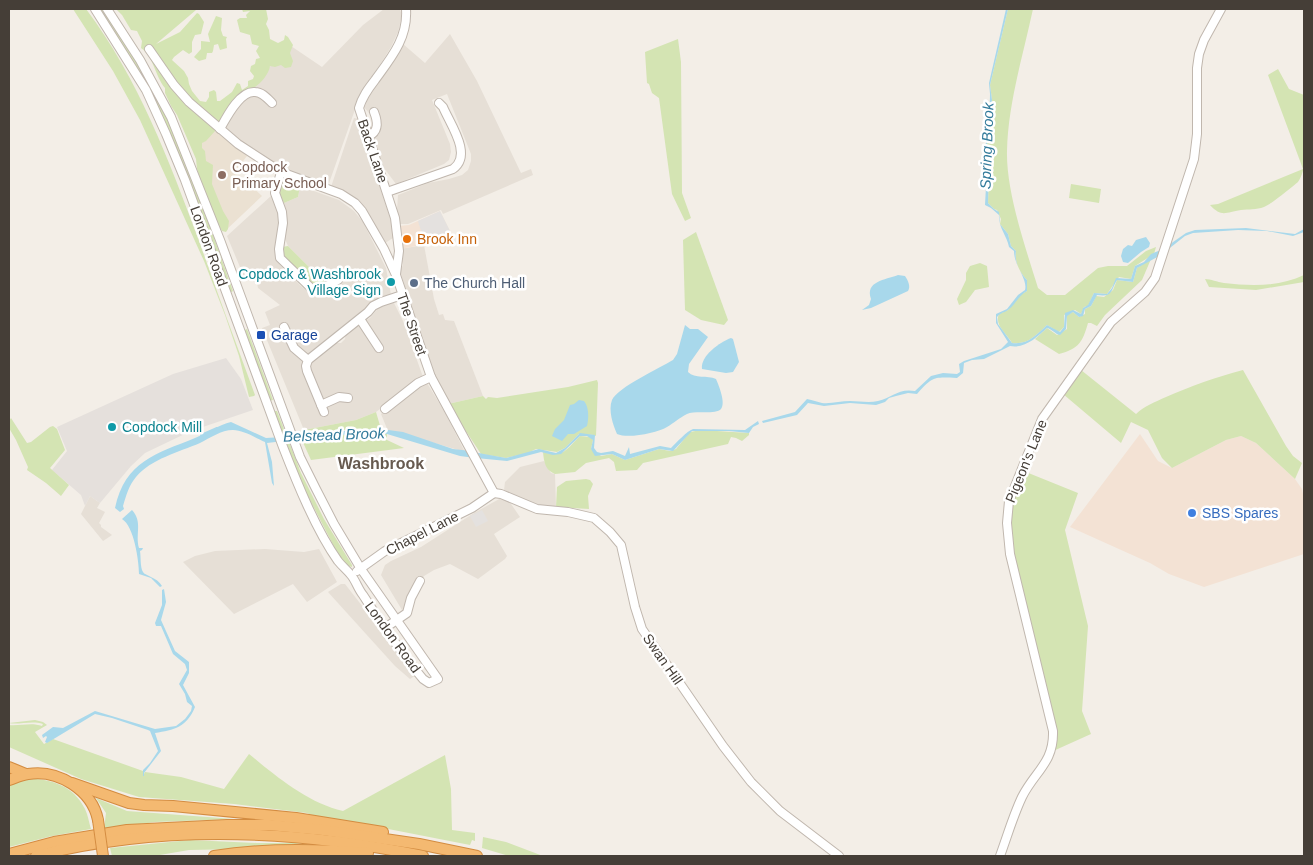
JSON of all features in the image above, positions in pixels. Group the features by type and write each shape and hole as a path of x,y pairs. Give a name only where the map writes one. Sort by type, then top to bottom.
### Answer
{"highway":[{"path":"9,767 26,774 50,775 129,803 296,818 419,839 442,848"},
{"path":"9,780 26,774"},
{"path":"72,783 90,800 98,820 104,856"},
{"path":"9,854 54,842 128,830 269,825 323,830 442,848 477,856"},
{"path":"36,856 95,844 133,839 216,834 318,839 423,856"},
{"path":"214,856 274,851 406,853"}],"street":[{"name":"London Road","path":"94,9 146,90 166,134 190,194 276,429 316,520 337,559 345,570 351,574 362,595 385,628 426,681 430,683 438,679 361,569 326,510 290,431 223,249 171,117 140,60 107,9"},
{"name":"Back Lane","path":"396,275 398,246 395,218 388,192 360,112 360,104 364,95 400,43 406,22 406,9"},
{"name":"Pigeon's Lane","path":"1000,856 1020,802 1048,759 1053,738 1053,731 1009,549 1006,513 1008,501 1042,419 1112,322 1145,292 1155,278 1196,153 1197,68 1199,54 1204,40 1221,9"},
{"name":"The Street","path":"149,49 174,85 189,102 250,153 281,172 340,194 355,203 366,216 396,275 431,377 494,493"},
{"path":"220,129 236,104 247,93 259,93 272,102"},
{"path":"388,192 453,169 459,163 460,146 443,105"},
{"path":"369,136 373,134 377,127 374,112"},
{"path":"281,172 275,193 282,212 283,223 279,249 280,258 312,289 319,290 331,281"},
{"path":"384,249 398,246"},
{"path":"348,398 339,397 323,408 307,372 308,360 360,319 373,306 402,295"},
{"path":"360,319 379,348"},
{"path":"284,327 294,348 308,360"},
{"path":"385,409 418,383 431,377"},
{"name":"Chapel Lane","path":"351,574 385,552 472,508 494,493"},
{"name":"Swan Hill","path":"494,493 501,494 537,509 568,512 594,518 610,532 621,545 642,629 723,746 752,782 780,811 839,856"},
{"path":"385,628 407,613 420,581"},
{"path":"407,585 415,590"}],"shaded area":[{"path":"384,9 400,9 402,16 398,32 358,101 328,186 275,167 224,127 252,84 291,46 322,67 363,25"},
{"path":"450,34 477,81 521,173 531,169 533,175 443,214 441,210 408,224 399,224 397,210 398,195 428,183 462,175 468,170 471,154 447,94 432,100 450,144 449,160 444,164 396,184 384,168 374,140 379,134 381,124 376,111 369,113 363,106 367,94 403,44 425,63"},
{"path":"354,118 359,119 386,196 394,228 393,238 385,243 366,210 347,193 331,187"},
{"name":"Copdock Primary School","path":"206,124 247,156 235,171 262,196 225,231 198,151"},
{"path":"300,186 339,200 354,211 363,222 386,268 391,295 374,301 306,356 302,362 302,371 321,415 325,415 308,368 310,361 333,343 341,343 345,339 346,333 354,326 370,318 379,307 393,301 403,321 423,377 376,412 356,420 304,430 262,328 270,325 265,312 280,305 258,288 257,283 245,279 227,236 272,195 279,213 275,254 280,265 303,288 311,293 319,294 343,286 335,275 327,275 324,278 315,273 288,246 285,239 287,216 284,203 298,197"},
{"path":"440,211 454,239 400,249 399,226 409,225"},
{"path":"440,211 454,239 425,244 418,221"},
{"path":"424,245 434,299 439,315 443,314 445,320 454,321 483,396 448,404 430,365 400,271 403,265 400,249"},
{"path":"226,358 241,379 253,410 191,431 145,453 131,466 100,503 90,496 85,506 81,495 52,470 67,451 57,427 173,374"},
{"path":"427,383 465,452 388,431 381,414 419,385"},
{"name":"SBS Spares","path":"1140,434 1158,461 1172,468 1226,440 1241,436 1256,443 1295,479 1302,489 1304,499 1304,554 1204,587 1169,574 1150,563 1070,527"},
{"path":"544,461 551,473 555,474 556,507 534,505 504,490 505,482 520,467"},
{"path":"90,496 100,503 97,508 105,512 99,523 101,527 112,535 103,541 81,514"},
{"path":"501,498 509,501 520,517 494,534 507,556 505,559 478,579 450,564 434,570 420,581 405,615 381,575 385,565 421,547"},
{"path":"482,510 488,521 476,527 470,516"},
{"path":"265,549 304,552 319,549 337,582 307,602 293,584 234,614 183,562 195,556 215,551"},
{"path":"341,584 345,584 416,675 410,679 395,666 328,592"}],"green space":[{"path":"73,9 86,9 105,35 151,120 188,211 254,396 249,397 239,356 204,261 140,120 113,71"},
{"path":"98,9 104,9 126,44 154,91 171,126 199,196 233,291 230,293 156,104"},
{"path":"116,9 196,10 156,44 180,32 197,13 199,14 204,22 201,34 195,35 192,42 192,52 189,54 183,50 172,60 184,71 192,91 200,101 206,102 209,92 214,90 217,101 220,101 232,92 237,83 240,84 242,90 248,86 248,81 253,79 254,76 250,71 256,59 260,58 256,51 259,46 252,44 250,35 240,32 237,20 247,18 246,15 250,11 243,12 242,9 266,9 268,19 266,24 270,39 278,43 284,40 285,35 293,45 290,53 293,61 291,67 285,68 281,65 270,66 262,81 202,143 206,161 213,165 212,184 229,221 226,232 222,231 210,209 197,169 196,159 152,61 141,48 142,41 137,31 131,30"},
{"path":"1008,9 1033,9 1013,97 1007,151 1013,202 1038,288 1047,295 1065,295 1098,268 1127,266 1146,251 1156,247 1154,254 1135,266 1131,279 1119,277 1107,294 1094,293 1088,306 1084,307 1081,314 1075,310 1064,315 1064,327 1059,332 1047,325 1027,341 1018,343 1012,343 1000,326 998,318 999,314 1008,310 1020,295 1027,291 1027,280 1018,267 1016,251 1011,246 1008,234 1000,224 1001,219 997,210 988,203 989,168 987,144 990,135 992,100 990,85"},
{"path":"216,16 222,18 221,30 223,36 227,37 227,48 220,50 218,44 214,45 212,53 207,53 206,59 199,61 194,57 201,49 201,41 210,42 208,34"},
{"path":"678,39 681,62 682,193 691,218 685,221 672,194 659,98 652,93 647,83 645,52"},
{"path":"1278,69 1289,89 1304,95 1304,168 1301,177 1298,182 1276,200 1264,207 1224,213 1218,212 1210,205 1218,204 1303,169 1268,75"},
{"path":"285,179 300,186 298,197 284,203 280,196 279,187"},
{"path":"1071,184 1101,189 1099,203 1069,198"},
{"path":"696,232 728,320 724,325 701,320 685,310 683,240"},
{"path":"288,246 315,273 324,278 324,285 319,288 312,287 285,260 282,247"},
{"path":"1151,259 1142,280 1105,315 1097,326 1088,323 1082,339 1076,347 1059,354 1035,339 1047,328 1057,335 1067,329 1067,315 1073,312 1079,317 1085,314 1085,309 1091,306 1096,296 1104,297 1113,290 1117,280 1133,282 1137,268"},
{"path":"980,263 987,266 989,287 975,290 966,302 959,305 957,299 966,280 966,273 970,266"},
{"path":"1304,275 1304,282 1256,290 1209,287 1205,279 1234,284 1265,285 1285,282"},
{"path":"247,329 273,400 269,401 243,331"},
{"path":"1081,370 1136,414 1150,404 1194,385 1243,370 1286,446 1293,456 1302,463 1295,479 1256,443 1241,436 1226,440 1172,468 1162,458 1148,430 1131,422 1121,443 1063,394"},
{"path":"597,380 596,436 579,434 565,448 557,452 536,449 528,453 506,458 481,454 448,404 483,396 486,399 488,397 497,398 568,387"},
{"path":"273,411 277,411 301,473 324,519 352,567 346,565 341,560 296,473"},
{"path":"376,412 381,429 336,430 315,434 297,433 356,420"},
{"path":"11,418 27,443 50,427 53,426 57,429 65,450 50,468 69,485 61,496 27,470 28,467 9,428"},
{"path":"701,430 749,433 749,435 742,441 731,437 728,444 643,463 637,470 616,471 614,462 609,458 586,463 575,472 555,474 547,468 544,459 543,452 555,454 564,452 580,436 591,437 593,440 591,449 601,456 612,454 625,460 659,449 670,451 676,449 690,432"},
{"path":"372,433 387,434 387,440 404,448 311,460 301,438"},
{"path":"1021,470 1078,493 1065,530 1088,626 1082,711 1091,734 1051,752 1053,745 1007,523"},
{"path":"590,480 593,484 588,496 589,509 556,507 557,487 566,481"},
{"path":"35,720 47,725 35,732 44,744 53,739 143,771 143,776 145,772 181,777 224,789 249,754 305,796 343,811 445,755 451,789 452,830 475,833 475,841 472,840 470,845 316,817 307,813 234,804 139,797 81,779 9,747 9,725 34,724 42,726 43,724 34,722 9,723"},
{"path":"28,778 53,782 68,789 85,809 91,829 52,836 9,847 9,786 12,783"},
{"path":"96,798 127,811 234,819 155,822 104,829 106,813"},
{"path":"483,837 506,842 543,856 509,856 482,848"},
{"path":"190,840 296,843 319,846 304,848 189,850 154,856 112,856 110,848"}],"water":[{"name":"Spring Brook","path":"1006,9 1008,9 990,85 992,100 990,135 987,144 989,168 988,203 999,212 1000,224 999,215 985,205 987,168 985,146 989,133 989,83"},
{"path":"1000,224 1008,234 1011,246 1016,251 1018,267 1016,262 1014,251 1009,247"},
{"path":"1246,228 1295,234 1304,229 1304,232 1293,236 1267,231 1238,230 1193,233 1185,236 1161,255 1137,268 1133,282 1117,280 1109,294 1097,295 1091,306 1085,309 1083,316 1079,317 1073,312 1067,316 1066,329 1060,335 1047,328 1026,344 1010,346 984,359 964,363 963,373 957,378 934,379 917,394 908,393 896,396 876,405 850,403 824,406 808,403 797,415 763,423 762,421 795,412 807,399 820,403 878,401 904,391 915,391 931,376 943,373 957,374 960,372 959,364 1001,349 1008,342 996,323 996,314 1007,309 1018,295 1025,290 1025,281 1018,267 1027,280 1027,291 1021,295 1011,308 997,317 998,324 1012,343 1027,341 1047,325 1060,332 1064,327 1065,313 1073,310 1081,314 1094,293 1107,294 1116,278 1131,279 1135,266 1144,262 1151,254 1163,249 1186,233 1195,230"},
{"path":"1146,237 1150,243 1149,247 1128,263 1123,262 1121,256 1123,249 1128,245 1132,246 1136,240"},
{"path":"898,275 905,276 909,286 908,291 871,308 862,310 869,305 873,285"},
{"path":"685,325 690,329 698,329 708,337 689,364 688,372 716,379 723,403 721,409 715,412 687,414 667,427 650,433 635,436 617,434 611,413 612,400 622,389 673,360 677,354"},
{"path":"731,338 733,339 739,362 733,372 726,373 702,369 702,364 707,355 716,346"},
{"path":"579,400 584,401 587,406 587,426 574,434 568,434 562,441 552,436 555,429 564,420 570,405"},
{"path":"758,421 759,424 753,427 749,433 692,431 673,451 659,449 625,460 612,454 595,456 591,449 593,440 587,436 580,436 561,454 553,455 541,452 507,461 476,458 473,452 506,458 539,449 556,453 565,448 580,433 595,435 594,448 597,452 613,451 625,456 629,447 630,454 660,446 671,448 693,429 745,430"},
{"path":"231,422 266,438 282,437 284,441 267,443 272,462 274,486 265,442 241,431 229,430 149,465 131,484 123,506 124,509 120,512 115,508 126,479 144,461 167,449"},
{"path":"381,429 403,432 453,449 471,451 475,458 460,456 387,434 286,439 285,434"},
{"path":"132,510 138,524 139,548 143,548 140,551 142,570 160,583 162,586 160,587 151,578 139,574 133,536 122,519"},
{"path":"164,589 166,602 161,620 175,651 189,662 189,673 183,685 195,707 184,723 168,730 155,733 161,751 144,773 144,776 143,770 158,751 148,730 95,714 47,743 45,742 47,737 43,738 42,735 53,727 63,728 95,711 155,729 176,726 185,719 192,706 187,702 179,684 187,670 185,664 173,654 161,626 156,626 155,623 162,605 162,590"}],"waterway":[{"name":"Belstead Brook","path":"201,435 217,428"}],"place":[{"name":"Copdock Primary School","path":"222,175"},
{"name":"Brook Inn","path":"407,239"},
{"name":"Copdock & Washbrook Village Sign","path":"391,282"},
{"name":"The Church Hall","path":"414,283"},
{"name":"Garage","path":"261,335"},
{"name":"Copdock Mill","path":"112,427"},
{"name":"SBS Spares","path":"1192,513"}],"district":[{"name":"Washbrook","path":"381,463"}]}
